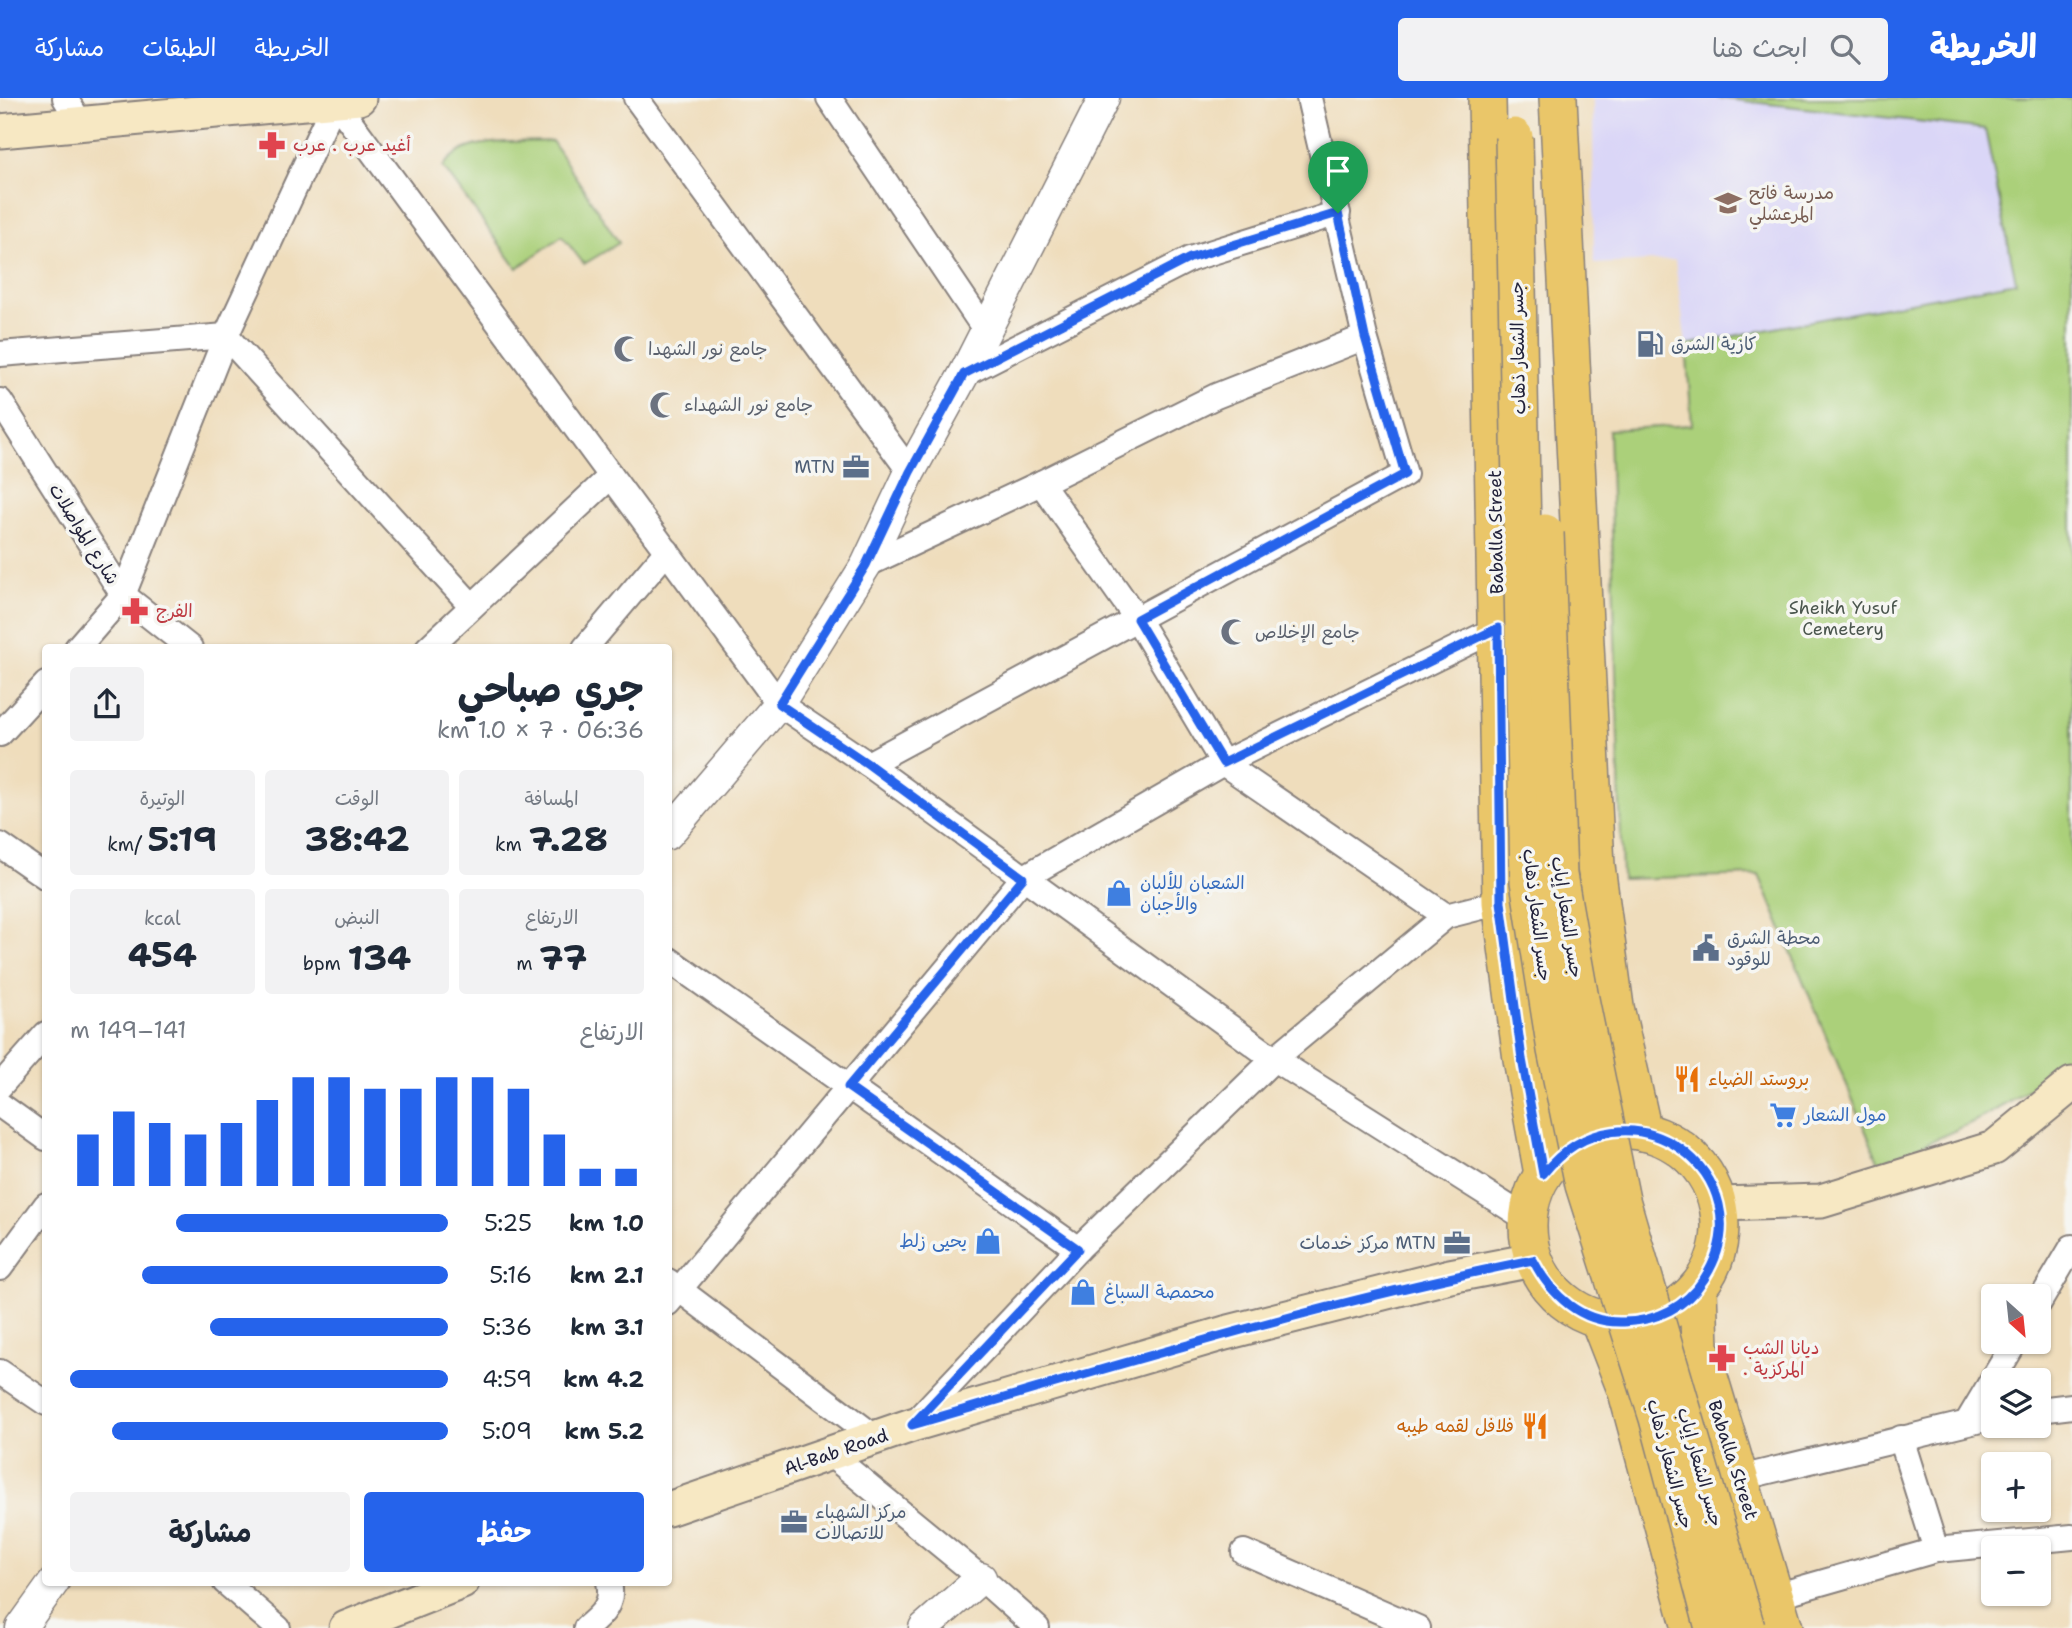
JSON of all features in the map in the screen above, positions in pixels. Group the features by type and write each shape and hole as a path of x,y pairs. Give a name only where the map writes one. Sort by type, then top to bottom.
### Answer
{"main road":[{"name":"Baballa Street","path":"1488,98 1501,902 1522,1059 1543,1174"},
{"path":"1512,98 1525,140"},
{"path":"1525,140 1534,98"},
{"path":"1558,98 1595,866 1615,1007 1643,1132"},
{"path":"0,131 73,111 333,100"},
{"name":"جسر الشعار ذهاب","path":"1525,140 1529,881 1556,1049 1584,1185 1658,1418 1714,1628"},
{"name":"جسر الشعار إياب","path":"1525,140 1540,405 1558,876 1621,1200 1746,1628"},
{"path":"1719,1204 1821,1201 1994,1148 2072,1084"},
{"path":"1614,1130 1643,1132 1669,1140 1692,1157 1708,1179 1719,1204 1721,1227 1718,1249 1698,1289 1663,1315 1620,1323 1599,1320 1577,1311 1559,1298 1544,1280 1533,1260 1527,1219 1532,1195 1543,1174 1562,1153 1586,1137 1614,1130"},
{"name":"Al-Bab Road","path":"672,1508 912,1425 1238,1330 1450,1276 1533,1260"},
{"name":"Baballa Street","path":"1698,1289 1700,1347 1780,1612"},
{"path":"1599,1320 1627,1392 1690,1628"},
{"path":"346,1628 452,1586"}],"street":[{"path":"636,98 910,472"},
{"path":"829,98 986,331"},
{"path":"672,829 779,704 866,565 910,472 964,374 1104,98"},
{"path":"868,764 1405,474 1365,337 1309,98"},
{"path":"80,644 123,595 226,336 333,100 779,704 868,764 1274,1059 1527,1219"},
{"path":"964,374 1190,258 1338,213"},
{"path":"0,354 226,336"},
{"path":"226,336 471,605"},
{"path":"866,565 1041,484 1216,396 1365,337"},
{"name":"شارع المواصلات","path":"0,401 123,595 185,644"},
{"path":"432,644 611,476"},
{"path":"1041,484 1137,619 1223,763 1446,916"},
{"path":"588,644 667,551"},
{"path":"876,1438 673,1291 1023,878 1223,763 1498,628"},
{"path":"0,734 42,688"},
{"path":"0,845 42,874"},
{"path":"912,1425 1078,1249 1274,1059 1446,916 1501,902"},
{"path":"672,962 1078,1249"},
{"path":"0,1086 42,1039"},
{"path":"0,1105 42,1135"},
{"path":"0,1268 42,1210"},
{"path":"2050,1284 2072,1247"},
{"path":"1968,1420 2008,1354"},
{"path":"0,1372 42,1400"},
{"path":"2051,1409 2072,1406"},
{"path":"1740,1478 1981,1418"},
{"path":"1900,1438 1936,1550"},
{"path":"831,1455 981,1578 1037,1628"},
{"path":"1780,1612 1936,1550 2072,1536"},
{"path":"1244,1552 1418,1628"},
{"path":"923,1628 981,1578"},
{"path":"21,1628 51,1586"},
{"path":"230,1586 278,1628"},
{"path":"586,1628 608,1605 612,1593 610,1586"}],"shaded area":[{"path":"1593,98 1717,98 1985,129 2016,282 1686,345 1675,260 1594,264"}],"green space":[{"name":"Sheikh Yusuf Cemetery","path":"1717,98 2072,98 2072,1053 2029,1089 2006,1104 1956,1130 1879,1163 1759,875 1622,879 1609,430 1692,425 1686,345 2016,282 1985,129"},
{"path":"552,141 619,243 584,264 562,236 517,268 443,167 452,157 478,145"}],"place":[{"name":"أغيد عرب . عرب","path":"272,145"},
{"name":"مدرسة فاتح المرعشلي","path":"1728,203"},
{"name":"كازية الشرق","path":"1650,344"},
{"name":"جامع نور الشهدا","path":"627,349"},
{"name":"جامع نور الشهداء","path":"663,405"},
{"name":"MTN","path":"856,467"},
{"name":"الفرج","path":"135,611"},
{"name":"جامع الإخلاص","path":"1234,632"},
{"name":"الشعبان للألبان والأجبان","path":"1119,893"},
{"name":"محطة الشرق للوقود","path":"1706,948"},
{"name":"بروستد الضياء","path":"1687,1079"},
{"name":"مول الشعار","path":"1783,1115"},
{"name":"يحيى زلط","path":"988,1241"},
{"name":"مركز خدمات MTN","path":"1457,1243"},
{"name":"محمصة السباغ","path":"1083,1292"},
{"name":"ديانا الشب . المركزية","path":"1722,1358"},
{"name":"فلافل لقمه طيبه","path":"1535,1426"},
{"name":"مركز الشهباء للاتصالات","path":"794,1522"}],"route":[{"path":"1338,213 1365,337 1405,474 1137,619 1223,763 1498,628 1501,902 1522,1059 1543,1174 1569,1146 1586,1137 1624,1130 1643,1132 1669,1140 1692,1157 1708,1179 1719,1204 1721,1227 1718,1249 1710,1270 1698,1289 1682,1304 1663,1315 1642,1321 1620,1323 1599,1320 1577,1311 1559,1298 1544,1280 1533,1260 1450,1276 1225,1334 912,1425 1078,1249 848,1087 1023,878 868,764 779,704 866,565 910,472 964,374 1190,258 1338,213"}]}
